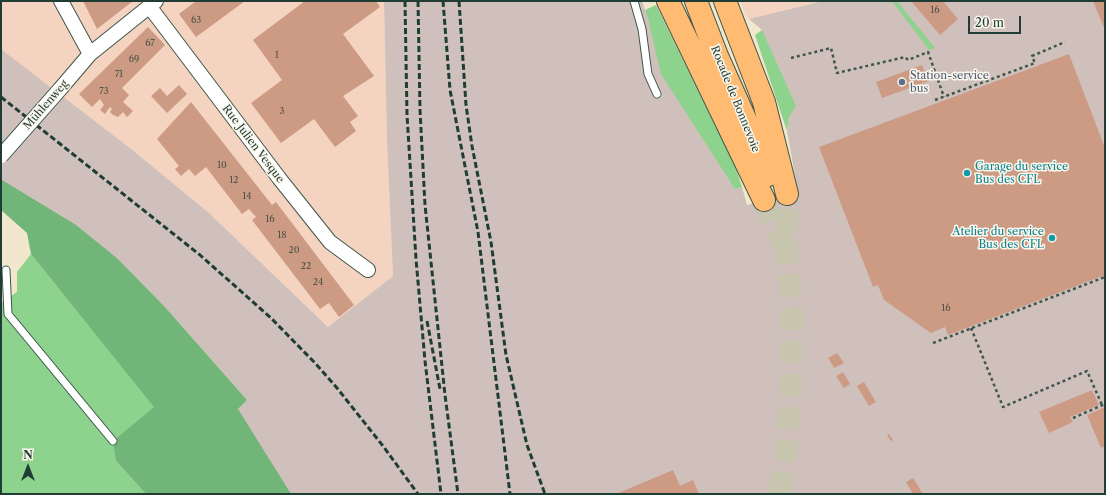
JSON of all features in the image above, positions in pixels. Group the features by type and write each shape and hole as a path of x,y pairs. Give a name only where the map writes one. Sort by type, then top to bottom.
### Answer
{"highway":[{"path":"668,1 775,197"},
{"name":"Rocade de Bonnevoie","path":"696,1 717,56 747,123 775,197"},
{"path":"725,1 764,102 775,197"}],"street":[{"path":"61,1 90,54"},
{"name":"Mühlenweg","path":"1,156 90,54 153,4"},
{"name":"Rue Julien Vesque","path":"153,4 278,178 330,242 368,270"}],"lane":[{"path":"634,1 642,29 648,74 657,94"},
{"path":"6,270 8,314 113,441"}],"path":[{"path":"936,100 1035,63 1032,56 1065,42"},
{"path":"791,58 832,48 837,73 905,57 908,60 928,52 944,97"},
{"path":"933,343 1105,276"},
{"path":"971,328 1003,407 1087,371 1103,405 1073,418"}],"shaded area":[{"path":"1,1 384,1 387,141 393,276 328,327 209,213 130,148 1,49"},
{"path":"384,1 642,1 648,19 735,189 742,187 747,205 798,192 787,131 789,117 762,30 749,19 823,1 1105,1 1105,494 248,494 238,409 247,400 165,307 118,259 1,180 1,49 130,148 209,213 328,327 393,276 387,141"},
{"path":"740,1 823,1 749,19 745,15"}],"green space":[{"path":"892,1 897,1 935,48 929,50"},
{"path":"656,5 735,166 742,187 735,189 661,74 645,10"},
{"path":"762,30 796,106 789,117 787,131 755,35"},
{"path":"2,180 76,225 118,259 165,307 247,400 238,409 291,494 146,494 116,461 113,441 154,407 31,254 27,233 1,210"},
{"path":"31,254 155,407 116,439 116,461 146,494 1,494 1,303 17,292 17,272"}],"building":[{"path":"83,1 133,1 97,29"},
{"path":"196,1 245,1 196,37 179,14"},
{"path":"305,1 376,1 380,7 343,34 374,76 343,96 358,116 350,122 356,131 335,147 314,119 281,143 251,103 282,80 253,40"},
{"path":"911,1 943,1 958,19 940,35"},
{"path":"1093,1 1105,1 1105,30"},
{"path":"148,27 165,45 122,88 129,95 123,102 133,111 127,117 123,112 118,117 110,112 112,109 110,107 105,114 100,110 104,105 100,99 92,107 79,94"},
{"name":"Garage du service Bus des CFL","path":"1069,54 1105,148 1105,275 948,335 945,327 931,333 884,300 878,285 873,287 819,147"},
{"name":"Station-service bus","path":"922,65 929,81 882,98 876,82"},
{"path":"179,85 187,94 167,113 151,96 160,88 167,96"},
{"path":"191,102 272,205 276,202 354,305 339,317 329,303 320,309 252,220 256,217 249,209 242,214 206,167 195,176 189,169 181,176 175,169 179,166 157,139"},
{"path":"837,353 844,363 834,368 828,358"},
{"path":"843,372 850,384 844,388 836,376"},
{"path":"864,382 876,402 869,406 857,386"},
{"path":"1092,390 1099,405 1070,417 1073,422 1049,433 1039,412"},
{"path":"1105,407 1105,446 1101,448 1087,415"},
{"path":"889,434 893,440 891,441 887,435"},
{"path":"673,470 680,486 693,480 699,494 616,494"},
{"path":"913,478 923,494 913,494 906,482"}],"tunnel":[{"path":"779,494 787,447 791,380 792,310 787,254 787,194"},
{"path":"764,200 783,245"}],"railway":[{"path":"405,1 407,115 416,259 425,361 441,494"},
{"path":"418,1 420,110 425,205 445,395 458,494"},
{"path":"443,1 450,90 478,232 510,494"},
{"path":"459,1 466,105 472,146 491,242 506,355 527,445 545,494"},
{"path":"1,97 200,255 271,318 337,388 383,446 418,494"},
{"path":"427,321 440,389"}],"place":[{"name":"Station-service bus","path":"902,82"},
{"name":"Garage du service Bus des CFL","path":"967,173"},
{"name":"Atelier du service Bus des CFL","path":"1052,238"}]}
